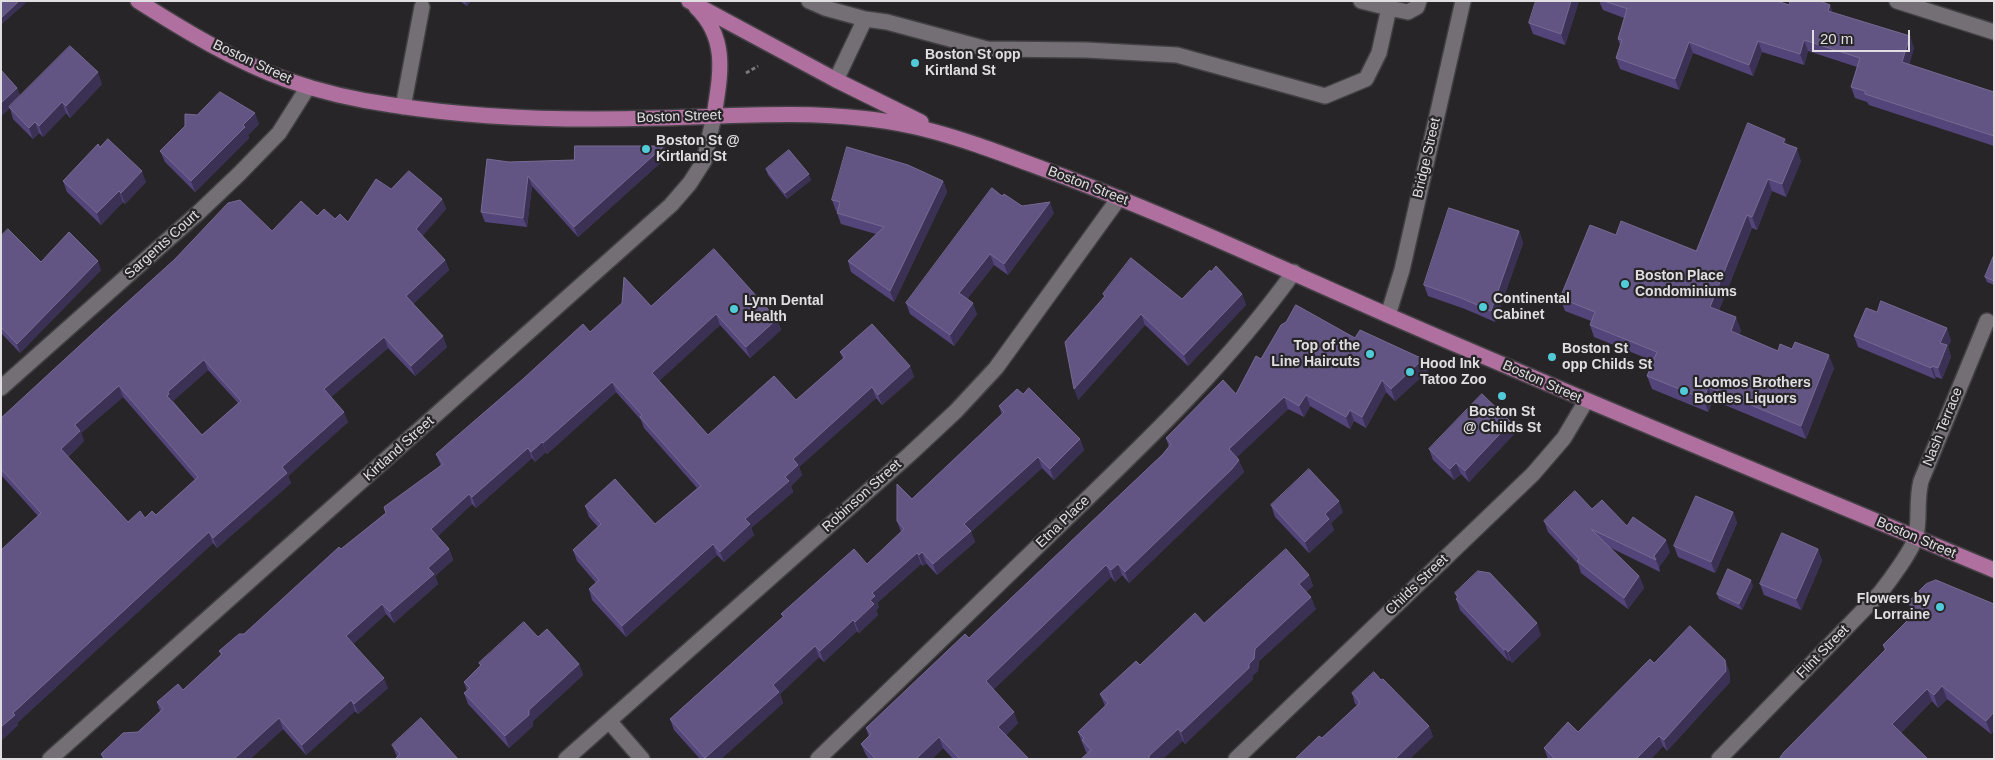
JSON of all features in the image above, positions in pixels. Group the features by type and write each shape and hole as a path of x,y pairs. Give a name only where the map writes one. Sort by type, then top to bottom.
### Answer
{"main road":[{"name":"Boston Street","path":"138,1 257,68 308,87 364,101 491,118 609,120 837,114 904,124 952,137 1119,198 1294,272 1586,401 1994,570"},
{"path":"689,1 836,80 952,137"},
{"path":"689,1 708,21 717,40 720,72 714,116"}],"street":[{"path":"809,1 825,8 887,22 987,49 1086,50 1177,55 1325,96 1366,79 1379,53 1389,8"},
{"path":"1361,1 1408,12 1416,7 1419,1"},
{"name":"Bridge Street","path":"1388,315 1402,270 1463,1"},
{"path":"1896,1 1994,32"},
{"path":"403,107 422,7"},
{"path":"836,80 865,18"},
{"name":"Sargents Court","path":"1,388 232,181 279,133 308,87"},
{"name":"Kirtland Street","path":"50,759 671,205 690,183 704,161 708,150 714,116"},
{"name":"Robinson Street","path":"566,759 895,467 963,404 1001,361 1119,198"},
{"name":"Etna Place","path":"818,759 1171,417 1262,315 1294,272"},
{"name":"Nash Terrace","path":"1916,538 1917,494 1921,481 1988,321"},
{"name":"Childs Street","path":"1236,759 1533,474 1564,438 1586,401"},
{"name":"Flint Street","path":"1719,759 1880,594 1893,577 1916,538"},
{"path":"609,721 642,759"}],"building":[{"path":"1,1 19,1 1,18"},
{"path":"1536,1 1571,1 1561,34 1529,23"},
{"path":"1604,1 1777,1 1789,5 1790,1 1820,1 1830,5 1828,11 1910,36 1902,62 1994,92 1994,136 1865,94 1865,91 1851,87 1860,58 1804,40 1800,54 1758,41 1749,65 1689,42 1675,79 1616,58 1622,40 1618,39 1627,9"},
{"path":"70,46 98,72 66,106 62,102 39,126 35,122 29,128 9,107"},
{"path":"1,70 17,88 1,103"},
{"path":"220,92 255,113 243,125 245,127 191,181 160,151 185,126 185,114 197,115"},
{"path":"1748,123 1785,139 1783,143 1797,148 1782,184 1768,179 1752,217 1747,215 1710,307 1736,317 1731,331 1778,351 1780,344 1792,349 1795,342 1829,355 1801,426 1708,387 1704,399 1647,376 1657,352 1590,325 1595,312 1560,298 1590,225 1616,235 1621,221 1696,251"},
{"path":"108,139 142,171 121,193 119,191 97,213 63,181 98,144 100,147"},
{"path":"575,146 664,146 574,227 528,176 523,218 481,212 487,159 509,162 574,160"},
{"path":"847,147 908,165 943,181 890,291 848,261 884,227 837,213 840,202 832,200"},
{"path":"789,150 809,174 785,193 766,169"},
{"path":"409,171 442,199 416,229 445,260 406,296 443,336 411,366 384,337 324,389 344,412 282,467 287,473 213,538 209,532 13,713 15,715 1,727 1,550 41,513 1,469 1,418 175,259 228,203 240,200 272,231 301,201 317,216 324,209 335,219 340,214 348,222 376,179 391,189","holes":["204,360 241,401 202,435 167,396 168,392","119,386 198,477 156,515 152,511 145,518 140,511 128,522 61,449 80,431 75,425"]},
{"path":"992,188 1002,196 1004,194 1022,206 1050,202 1004,264 990,254 959,293 973,303 950,335 906,303"},
{"path":"1449,208 1519,231 1491,311 1424,285"},
{"path":"8,229 41,262 69,232 98,261 17,344 1,327 1,236"},
{"path":"714,249 777,319 746,347 716,314 652,373 708,435 774,376 796,400 845,357 840,352 872,324 910,366 878,395 872,387 793,459 798,465 785,477 789,481 745,519 750,524 720,552 713,544 622,626 589,589 599,580 573,550 601,524 585,506 615,479 655,524 701,486 612,382 543,443 531,452 528,448 472,497 469,494 431,529 449,549 428,568 434,574 390,612 382,604 346,636 384,678 354,704 351,700 302,745 279,718 234,759 105,759 101,754 123,733 138,732 163,709 157,702 178,684 183,690 222,654 219,651 239,634 244,634 339,547 341,549 386,513 384,507 443,464 436,454 583,324 590,332 622,303 624,277 651,306"},
{"path":"1994,255 1994,281 1985,277"},
{"path":"1131,258 1182,299 1216,266 1242,294 1184,355 1141,314 1074,389 1065,342 1105,296 1103,294"},
{"path":"1881,301 1947,328 1940,343 1947,345 1938,368 1932,366 1931,368 1854,336 1866,308 1877,312"},
{"path":"1296,305 1355,338 1360,330 1423,359 1391,389 1382,380 1362,417 1350,410 1346,417 1306,395 1299,406 1284,397 1229,449 1239,460 1232,469 1125,572 1118,564 1111,570 1106,565 986,681 1014,712 998,727 1029,759 960,759 939,737 916,759 876,759 861,744 871,734 866,728 965,634 969,638 1163,454 1171,444 1166,438 1223,380 1236,394 1256,356 1261,359 1281,325 1286,322"},
{"path":"1029,388 1080,439 1050,469 1038,457 964,524 971,531 933,564 922,552 919,555 917,553 872,593 875,596 870,600 874,604 855,622 853,620 820,651 815,646 773,685 779,692 705,758 670,719 784,616 781,614 854,549 867,564 904,529 897,521 897,484 912,499 1004,412 999,406 1017,389 1023,394"},
{"path":"1482,394 1511,422 1465,471 1456,463 1450,469 1429,449"},
{"path":"1309,469 1339,501 1325,514 1329,519 1305,542 1271,505"},
{"path":"1575,491 1592,509 1602,500 1627,526 1633,517 1666,540 1654,556 1656,560 1591,529 1639,576 1624,598 1577,561 1579,559 1544,521"},
{"path":"1696,496 1733,512 1711,562 1674,546"},
{"path":"1782,533 1818,549 1796,599 1760,584"},
{"path":"1286,549 1309,575 1299,584 1311,597 1255,649 1254,659 1249,664 1249,668 1181,732 1178,729 1149,756 1149,759 1081,759 1091,750 1078,732 1108,703 1100,694 1136,661 1140,665 1195,613 1204,623"},
{"path":"1728,569 1751,580 1739,604 1717,594"},
{"path":"1478,571 1490,573 1537,623 1508,652 1456,599 1458,597 1455,593"},
{"path":"1936,580 1994,604 1994,712 1986,721 1942,686 1934,695 1927,689 1892,724 1928,759 1779,759 1886,649 1883,645 1917,611 1908,602 1926,584"},
{"path":"524,622 538,637 547,629 579,664 529,710 529,715 505,736 464,693 470,688 464,682 481,665 479,663"},
{"path":"1690,626 1725,660 1726,671 1664,740 1659,736 1636,759 1555,759 1544,748 1568,722 1578,732 1650,659 1654,663"},
{"path":"1374,672 1429,726 1395,759 1295,759 1319,736 1322,738 1359,704 1359,701 1352,693"},
{"path":"421,718 458,759 395,759 400,754 392,745"}],"place":[{"name":"Boston St opp Kirtland St","path":"915,63"},
{"name":"Boston St @ Kirtland St","path":"646,149"},
{"name":"Boston Place Condominiums","path":"1625,284"},
{"name":"Continental Cabinet","path":"1483,307"},
{"name":"Lynn Dental Health","path":"734,309"},
{"name":"Top of the Line Haircuts","path":"1370,354"},
{"name":"Boston St opp Childs St","path":"1552,357"},
{"name":"Hood Ink Tatoo Zoo","path":"1410,372"},
{"name":"Loomos Brothers Bottles Liquors","path":"1684,391"},
{"name":"Boston St @ Childs St","path":"1502,396"},
{"name":"Flowers by Lorraine","path":"1940,607"}]}
